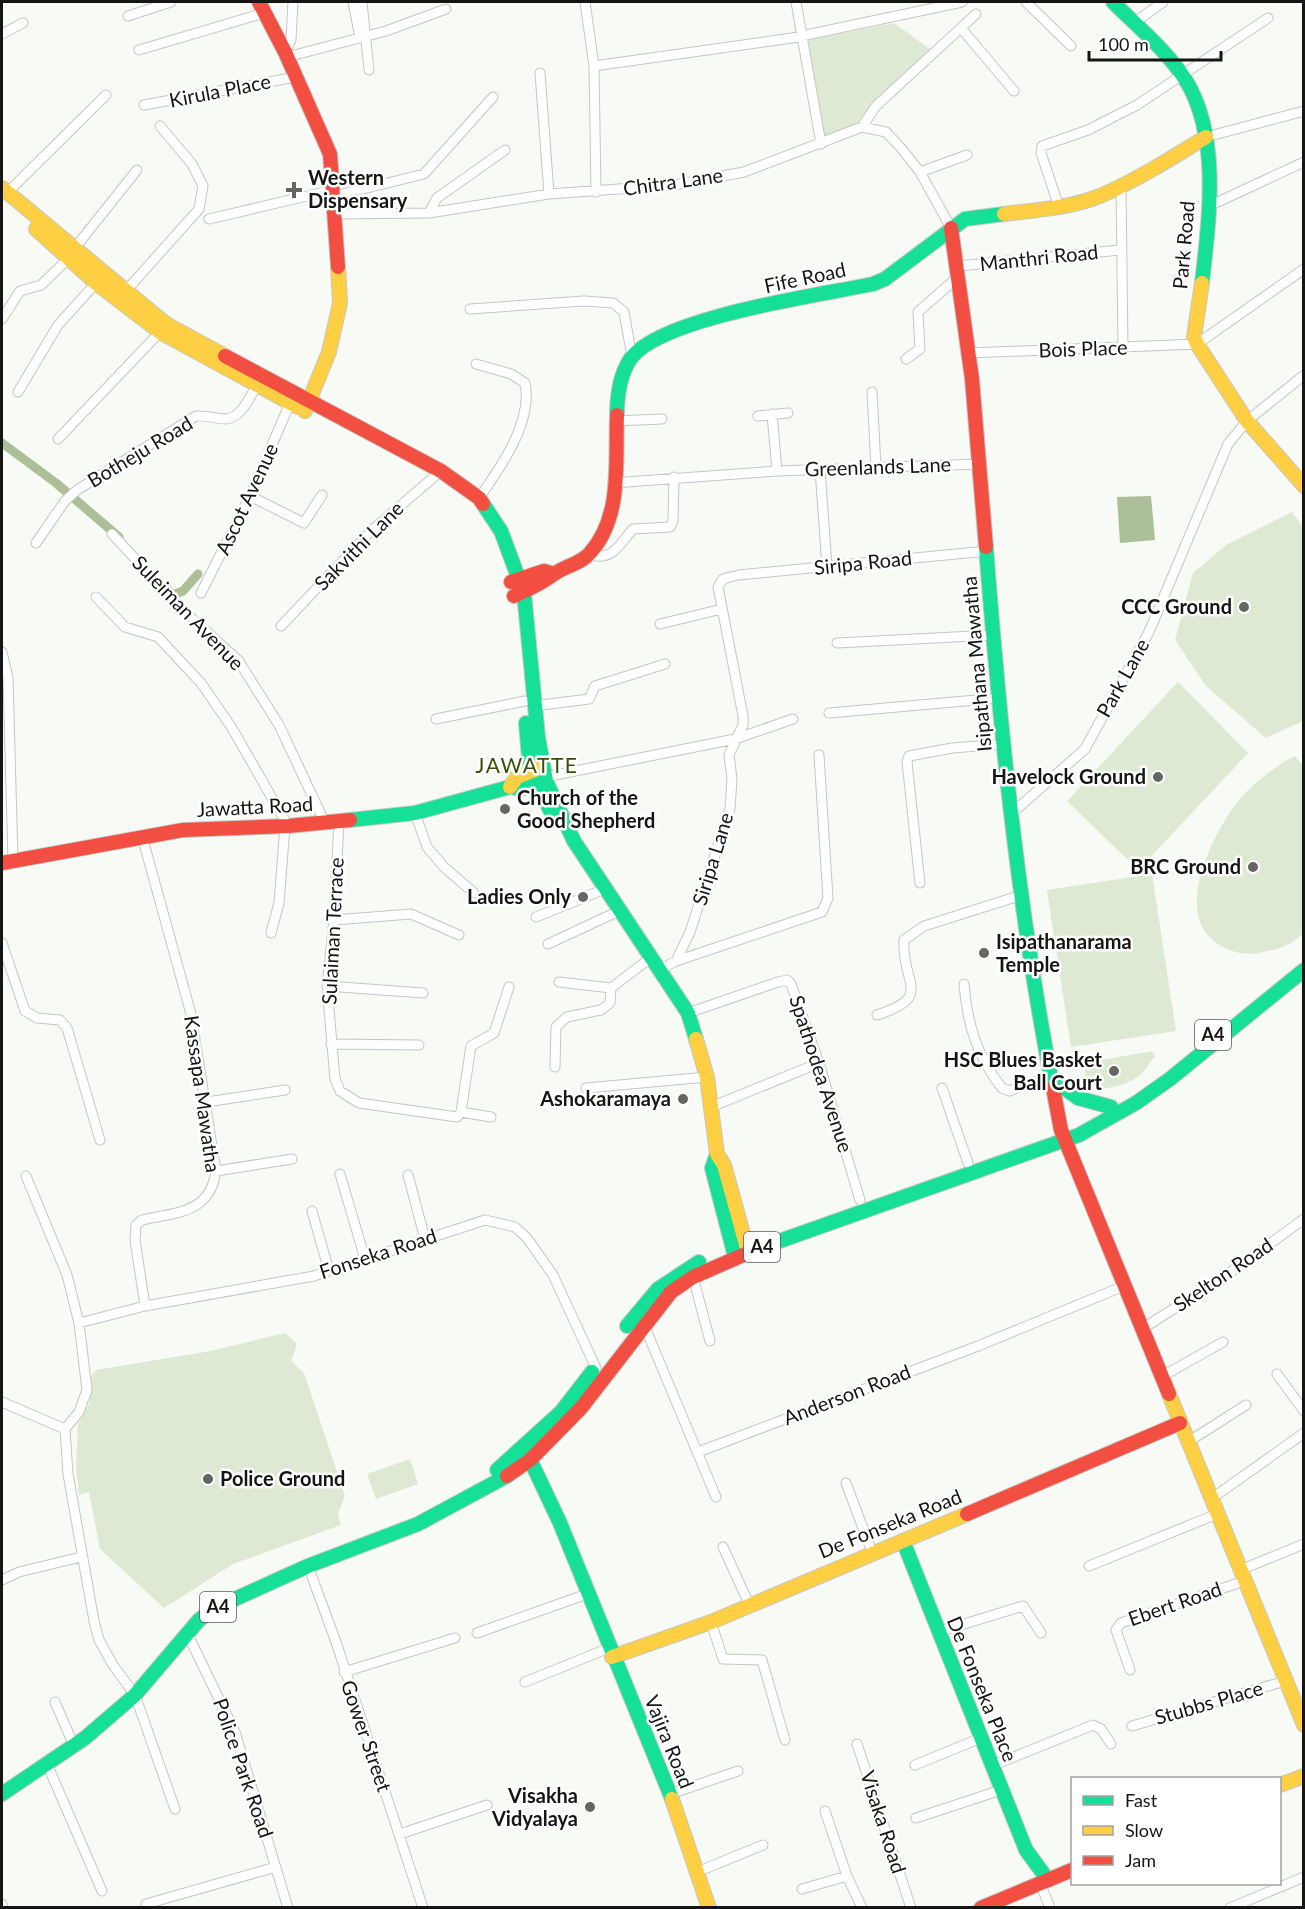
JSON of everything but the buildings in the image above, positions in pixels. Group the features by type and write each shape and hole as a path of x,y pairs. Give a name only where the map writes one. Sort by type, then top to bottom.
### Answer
{"main road":[{"name":"Park Road","path":"1113,2 1181,75 1192,92 1206,137 1207,207 1194,337 1197,344"},
{"path":"262,7 330,154 336,214 340,303 329,352 307,407"},
{"name":"Fife Road","path":"632,357 662,336 704,320 879,281 965,219 1059,207 1099,196 1166,162 1206,137"},
{"path":"3,195 71,254 166,324 307,407 479,498 501,531 517,588 539,776 574,841 653,956 688,1013 707,1077 717,1154 712,1162 712,1168 739,1249"},
{"name":"Isipathana Mawatha","path":"951,228 959,270 969,353 1011,814 1050,1077 1063,1136 1304,1725"},
{"path":"71,254 97,282 160,332 256,387 290,403 307,407"},
{"path":"1197,344 1247,421 1304,486"},
{"path":"517,588 544,571 554,574 589,555 608,528 613,509 615,421 622,378 632,357"},
{"path":"438,475 474,506 492,536 517,588"},
{"name":"Jawatta Road","path":"7,862 183,830 287,826 415,813 510,787 517,777 539,776"},
{"name":"A4","path":"527,1454 658,1286 675,1274 860,1200 968,1163 1063,1136 1111,1107 1222,1028 1304,955"},
{"name":"A4","path":"2,1794 74,1746 135,1695 187,1633 215,1608 308,1566 418,1524 480,1490 486,1479 527,1454 580,1408 671,1292 693,1277 739,1249 1106,1121 1170,1079 1301,978"},
{"path":"1050,1077 1064,1090 1088,1104 1111,1107"},
{"name":"De Fonseka Road","path":"610,1652 711,1622 1180,1423"},
{"name":"Vajira Road","path":"527,1454 560,1523 610,1652 670,1794 709,1908"},
{"name":"De Fonseka Place","path":"903,1541 981,1738 994,1765 1001,1790 1026,1851 1044,1882"},
{"path":"1281,1785 1304,1776"},
{"name":"De Fonseka Place","path":"1025,1889 1029,1873 1026,1851"},
{"path":"981,1908 1071,1870"}],"street":[{"path":"128,16 171,2"},
{"path":"286,55 291,40 293,2"},
{"path":"353,2 369,70"},
{"path":"362,2 363,37"},
{"path":"585,2 594,66 596,192"},
{"path":"796,2 821,144"},
{"path":"594,66 801,36 962,2"},
{"path":"1026,2 1071,46"},
{"path":"1134,23 1162,2"},
{"path":"138,50 262,7"},
{"path":"286,55 363,37 446,9"},
{"path":"951,228 920,172 886,132 862,127 876,106 976,15"},
{"path":"1059,207 1041,153 1042,146 1088,130 1137,105 1269,18"},
{"path":"2,34 23,23"},
{"path":"961,28 1014,91"},
{"path":"540,73 549,194"},
{"name":"Kirula Place","path":"144,105 296,77"},
{"path":"3,195 106,95"},
{"path":"209,219 424,174 493,97"},
{"path":"1206,137 1304,111"},
{"path":"125,292 199,209 203,186 192,164 160,126"},
{"name":"Chitra Lane","path":"336,214 429,213 549,194 674,185 744,172 862,127"},
{"path":"429,213 437,198 505,150"},
{"path":"920,172 968,155"},
{"path":"1207,207 1304,162"},
{"path":"2,319 20,291 41,285 71,254 137,170"},
{"path":"1121,186 1123,348"},
{"name":"Manthri Road","path":"959,270 1120,250"},
{"path":"1197,344 1304,268"},
{"path":"906,359 920,349 918,312 959,270"},
{"path":"18,392 58,325 97,282"},
{"path":"471,309 584,301 613,303 624,312 632,357"},
{"path":"58,439 160,332"},
{"name":"Bois Place","path":"969,353 1197,344"},
{"path":"476,364 511,374 525,383 527,395 526,411 514,438 479,498"},
{"name":"Park Lane","path":"1011,814 1085,749 1149,632 1228,444 1247,421 1304,375"},
{"name":"Botheju Road","path":"36,543 65,501 77,490 196,416 207,415 227,419 236,416 256,387"},
{"path":"872,392 876,467"},
{"name":"Ascot Avenue","path":"201,593 250,496 290,403"},
{"path":"758,416 788,413"},
{"path":"772,414 777,471"},
{"path":"615,421 662,419"},
{"name":"Greenlands Lane","path":"614,483 777,471 980,464"},
{"path":"820,469 826,567"},
{"name":"Sakvithi Lane","path":"281,626 372,530 412,494 438,475"},
{"path":"589,555 602,559 611,555 633,529 670,527 674,521 674,477"},
{"path":"250,496 302,523 307,523 322,495"},
{"name":"Suleiman Avenue","path":"112,534 186,613 238,660 279,725 332,822"},
{"name":"Siripa Road","path":"723,579 736,575 987,551"},
{"name":"Siripa Lane","path":"676,961 690,932 730,809 732,779 729,755 743,725 718,587 723,579"},
{"path":"96,597 125,627 158,637 201,683 232,728 287,826 279,903 272,933"},
{"path":"660,624 722,609"},
{"path":"837,643 993,634"},
{"path":"2,652 8,678 7,862"},
{"path":"436,719 530,704 590,699 595,687 665,664"},
{"path":"829,713 999,698"},
{"path":"539,776 735,739 793,719"},
{"path":"920,884 907,762 909,756 952,748 1004,744"},
{"path":"661,969 676,961 822,912 828,898 819,755"},
{"path":"415,813 427,847 444,867 474,893"},
{"name":"Sulaiman Terrace","path":"332,822 334,920 327,986 335,1078 340,1091 359,1103 454,1119 461,1112"},
{"name":"Kassapa Mawatha","path":"142,836 191,1014 207,1102 216,1171 214,1182 204,1202 196,1208 142,1220 136,1225 135,1240 146,1306"},
{"path":"536,917 605,889"},
{"path":"877,1015 903,1006 910,996 912,989 903,956 904,940 924,926 1022,895"},
{"path":"548,944 621,910"},
{"path":"334,920 411,914 459,935"},
{"path":"2,943 25,1011 37,1018 60,1020 67,1028 100,1140"},
{"path":"559,982 611,988 653,956"},
{"name":"Spathodea Avenue","path":"688,1013 787,980 791,984 819,1063 860,1200"},
{"path":"964,984 967,1018 977,1047 1002,1088 1008,1091 1050,1077"},
{"path":"327,986 423,993"},
{"path":"491,1117 461,1112 471,1046 494,1033 509,987"},
{"path":"555,1067 556,1027 567,1017 601,1010 610,1002 611,988"},
{"path":"331,1044 419,1045"},
{"path":"711,1107 819,1063"},
{"path":"586,1088 707,1077"},
{"path":"942,1088 968,1163"},
{"path":"207,1102 285,1090"},
{"path":"216,1171 292,1159"},
{"path":"340,1174 365,1259"},
{"path":"408,1175 425,1239"},
{"path":"26,1176 67,1275 79,1323 87,1390 79,1412 65,1429 68,1474 81,1557 99,1640 135,1695 175,1809"},
{"path":"312,1211 329,1271"},
{"name":"Skelton Road","path":"1142,1329 1231,1272 1304,1219"},
{"name":"Fonseka Road","path":"79,1323 146,1306 314,1276 485,1220 514,1227 527,1238 553,1275 596,1368"},
{"path":"693,1277 710,1341"},
{"name":"Anderson Road","path":"698,1452 978,1346 1124,1286"},
{"path":"644,1325 716,1497"},
{"path":"1161,1377 1223,1342"},
{"path":"1277,1374 1304,1411"},
{"path":"2,1402 65,1429"},
{"path":"1188,1442 1246,1405"},
{"path":"1211,1499 1304,1433"},
{"path":"846,1483 872,1552"},
{"path":"1089,1566 1217,1514"},
{"path":"1242,1575 1304,1544"},
{"path":"723,1547 749,1604"},
{"path":"2,1580 20,1572 81,1557"},
{"name":"Gower Street","path":"308,1566 336,1642 423,1908"},
{"name":"Ebert Road","path":"1130,1670 1116,1630 1121,1623 1242,1575"},
{"path":"477,1633 587,1594"},
{"path":"938,1632 1023,1606 1041,1633"},
{"path":"711,1622 723,1659 762,1660 785,1740"},
{"name":"Police Park Road","path":"187,1633 235,1732 288,1908"},
{"path":"344,1672 455,1638"},
{"name":"De Fonseka Road","path":"525,1682 610,1652"},
{"name":"Stubbs Place","path":"1132,1726 1285,1681"},
{"path":"55,1702 74,1746"},
{"path":"994,1765 1093,1725 1101,1729 1110,1744"},
{"path":"915,1765 981,1738"},
{"name":"Visaka Road","path":"857,1744 912,1905"},
{"path":"47,1764 102,1891"},
{"path":"670,1794 738,1771"},
{"path":"916,1818 1001,1790"},
{"path":"400,1834 487,1805"},
{"path":"825,1811 847,1876 862,1908"},
{"path":"697,1872 763,1845"},
{"path":"146,1904 276,1867"},
{"path":"802,1888 847,1876"},
{"path":"1230,1908 1304,1877"},
{"name":"De Fonseka Place","path":"1044,1882 1050,1908"}],"shaded area":[{"path":"894,23 934,52 875,106 869,127 823,141 804,41"},
{"path":"1151,496 1155,540 1120,543 1117,497"},
{"name":"CCC Ground","path":"1292,512 1303,527 1303,721 1266,738 1206,686 1175,640 1193,573 1226,545"},
{"name":"Havelock Ground","path":"1178,682 1248,753 1146,862 1133,865 1067,801"},
{"name":"BRC Ground","path":"1295,756 1304,767 1303,933 1283,947 1258,953 1236,952 1215,942 1203,929 1198,912 1197,893 1201,874 1216,836 1240,798 1263,777"},
{"path":"1152,874 1176,1031 1071,1047 1047,890"},
{"name":"HSC Blues Basket Ball Court","path":"1152,1051 1155,1056 1146,1068 1140,1075 1128,1082 1106,1088 1086,1085 1085,1063"},
{"name":"Police Ground","path":"285,1333 297,1344 291,1361 304,1373 345,1496 338,1514 341,1525 233,1564 164,1608 100,1549 89,1492 79,1495 76,1467 78,1424 90,1402 89,1379 96,1370 211,1351"},
{"path":"410,1459 418,1484 376,1499 367,1474"}],"waterway":[{"path":"2,443 56,483 119,537"},
{"path":"167,589 173,595 183,591 198,574"}],"traffic: fast":[{"path":"1113,2 1169,58 1185,79 1204,126 1210,179 1202,283"},
{"path":"617,415 624,371 631,358 648,343 707,319 781,301 873,284 885,279 965,219 1004,214"},
{"path":"483,504 501,531 524,593 538,737 546,781 574,841 688,1013 696,1039"},
{"path":"986,547 997,683 1020,886 1053,1088"},
{"path":"526,723 530,770 553,816"},
{"path":"350,820 415,813 510,787 520,789 546,781"},
{"path":"757,1249 1079,1135 1136,1103 1170,1079 1304,970"},
{"path":"1050,1078 1078,1098 1111,1107"},
{"path":"717,1154 712,1168 735,1257"},
{"path":"627,1326 658,1289 699,1262"},
{"path":"497,1470 561,1412 592,1372"},
{"path":"527,1453 560,1523 672,1799"},
{"path":"2,1794 85,1738 135,1695 199,1620 215,1608 308,1566 418,1524 507,1476"},
{"path":"903,1541 1026,1850 1048,1880"}],"traffic: slow":[{"path":"1004,214 1065,206 1100,196 1141,176 1206,137"},
{"path":"2,188 166,324 225,356"},
{"path":"36,229 96,283 160,332 298,407"},
{"path":"305,411 329,352 340,303 338,267"},
{"path":"1202,283 1194,337 1197,344 1247,421 1304,486"},
{"path":"510,787 517,777 540,768"},
{"path":"696,1039 707,1077 717,1154 724,1165 748,1252"},
{"path":"1169,1394 1304,1725"},
{"path":"612,1657 711,1622 967,1514"},
{"path":"1281,1785 1304,1776"},
{"path":"672,1799 709,1908"}],"traffic: jam":[{"path":"259,2 285,52 330,154 338,267"},
{"path":"951,228 972,379 986,547"},
{"path":"225,356 441,471 479,498 483,504"},
{"path":"514,596 583,559 601,538 613,505 617,415"},
{"path":"511,582 544,571 554,574"},
{"path":"2,863 183,830 288,826 350,820"},
{"path":"1053,1088 1061,1130 1169,1394"},
{"path":"507,1476 530,1460 581,1408 671,1292 693,1277 757,1249"},
{"path":"967,1514 1180,1423"},
{"path":"981,1908 1071,1870"}],"place":[{"name":"Western Dispensary","path":"294,190"},
{"name":"CCC Ground","path":"1244,607"},
{"name":"Havelock Ground","path":"1158,777"},
{"name":"Church of the Good Shepherd","path":"505,809"},
{"name":"BRC Ground","path":"1253,867"},
{"name":"Ladies Only","path":"583,897"},
{"name":"Isipathanarama Temple","path":"984,953"},
{"name":"HSC Blues Basket Ball Court","path":"1114,1071"},
{"name":"Ashokaramaya","path":"683,1099"},
{"name":"Police Ground","path":"208,1479"},
{"name":"Visakha Vidyalaya","path":"590,1807"}],"district":[{"name":"JAWATTE","path":"527,766"}]}
